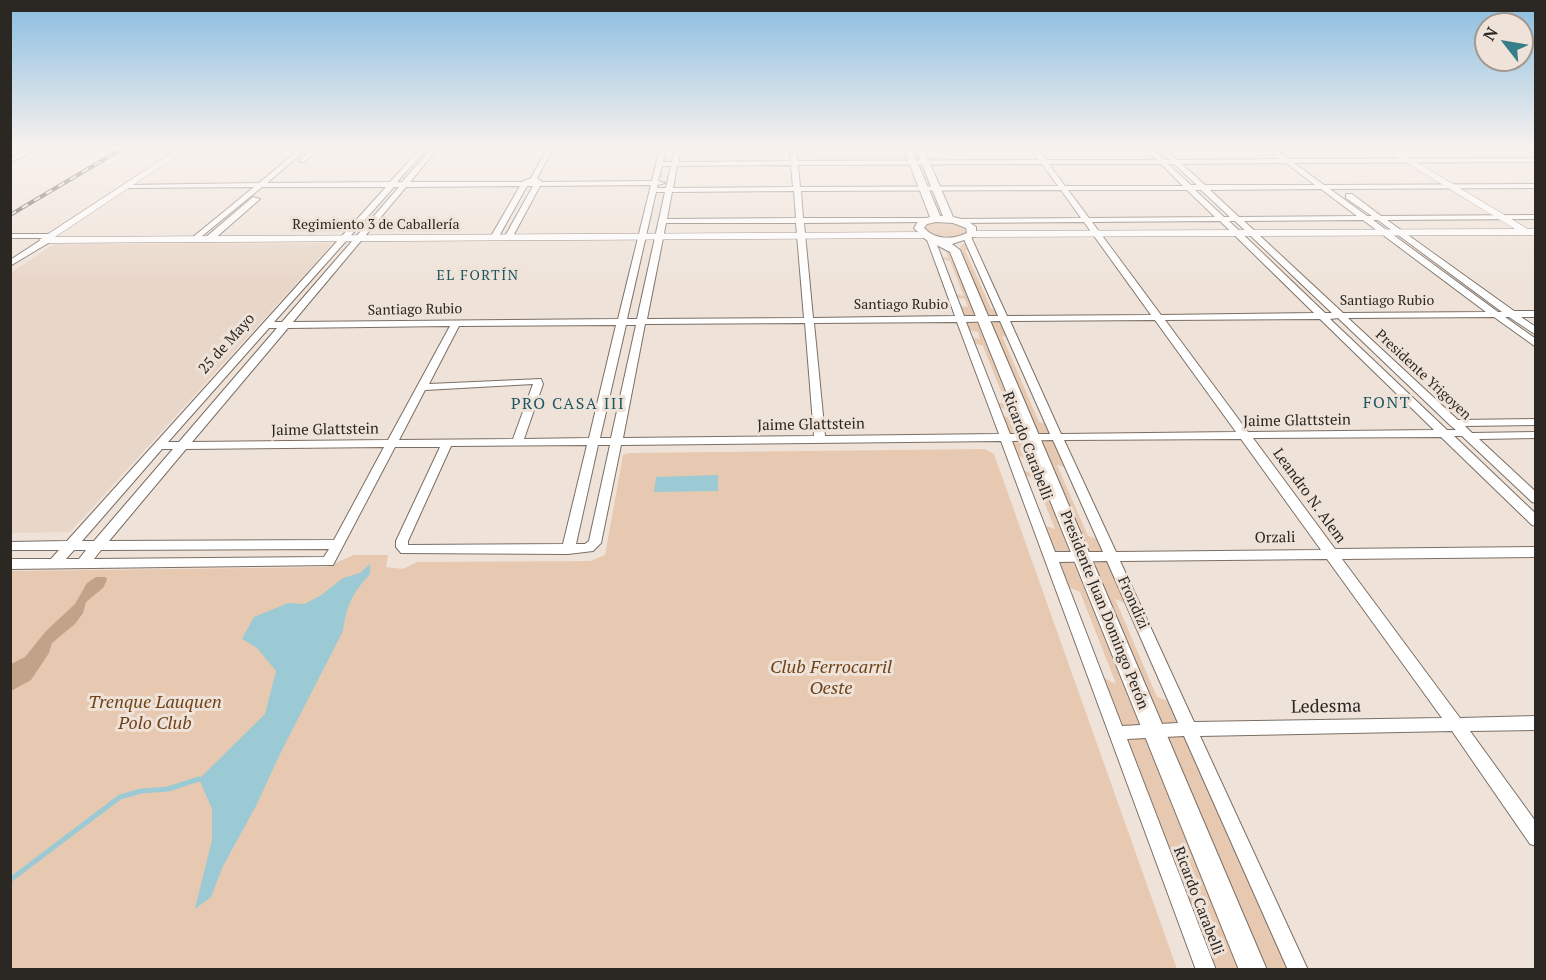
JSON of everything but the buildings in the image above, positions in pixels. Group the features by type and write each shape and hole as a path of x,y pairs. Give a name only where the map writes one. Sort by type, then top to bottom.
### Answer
{"main road":[{"path":"925,193 932,220"},
{"path":"939,193 954,220"},
{"path":"932,220 954,220 966,224 966,238 927,235 920,225 932,220"},
{"name":"Presidente Juan Domingo Perón","path":"966,238 1034,438 1253,969"}],"street":[{"path":"10,238 54,238 124,193"},
{"path":"10,264 124,193"},
{"path":"205,237 257,193"},
{"path":"205,237 257,193"},
{"name":"25 de Mayo","path":"54,564 346,237 389,193"},
{"name":"25 de Mayo","path":"82,564 359,236 392,193"},
{"path":"495,236 519,193"},
{"path":"509,236 531,193"},
{"path":"568,549 652,193"},
{"path":"447,443 402,541 402,547 406,550 568,549 588,548 595,543 668,193"},
{"path":"797,193 820,440"},
{"name":"Leandro N. Alem","path":"1065,193 1456,724 1536,838"},
{"name":"Presidente Yrigoyen","path":"1194,193 1536,522"},
{"name":"Presidente Yrigoyen","path":"1208,193 1536,499"},
{"path":"1331,193 1366,218 1388,228 1536,332"},
{"path":"1343,193 1494,314 1536,344"},
{"path":"1462,193 1503,218 1532,230"},
{"path":"1473,193 1532,230"},
{"path":"966,238 1221,219 1366,218"},
{"path":"1388,228 1503,218 1536,218"},
{"path":"663,221 932,220"},
{"path":"954,220 1091,228 1234,231 1388,228 1532,230"},
{"name":"Regimiento 3 de Caballería","path":"54,238 927,235"},
{"name":"Ricardo Carabelli","path":"927,235 961,318 1206,969"},
{"name":"Santiago Rubio","path":"267,325 1536,314"},
{"name":"Frondizi","path":"994,318 1058,438 1298,969"},
{"path":"10,564 328,562 456,323"},
{"path":"422,387 537,381 538,384 518,443"},
{"path":"1454,423 1536,422"},
{"name":"Jaime Glattstein","path":"158,446 1536,435"},
{"path":"10,546 337,544"},
{"name":"Orzali","path":"1051,557 1536,552"},
{"name":"Ledesma","path":"1117,734 1189,729 1536,723"}],"shaded area":[{"path":"333,243 70,532 11,533 11,273 54,244"},
{"path":"96,577 106,577 103,588 86,602 83,613 75,624 52,643 49,653 31,680 11,691 11,664 25,657 46,631 75,604 87,583"}],"green space":[{"path":"949,220 965,225 968,233 946,238 924,231 923,225 926,223"},
{"path":"938,243 952,250 1244,969 1212,969 1100,676 1116,684 1080,592 1066,586 1043,525 1055,529 1035,479 1024,475 1022,470 1032,473 1026,459 1016,455 1000,415 1010,418 1008,410 998,407 996,402 1006,404 983,346 973,343 971,338 980,339 978,332 968,330 959,306 968,307 965,299 955,297 954,294 964,296 950,261 941,259 940,256 948,258 945,249 936,246"},
{"path":"962,244 967,244 972,252 965,250 991,309 998,310 1010,337 1002,336 1039,422 1049,425 1068,468 1057,465 1088,536 1101,540 1129,605 1115,599 1157,697 1174,703 1293,969 1262,969 959,250"},
{"name":"Club Ferrocarril Oeste","path":"985,449 994,454 1177,969 11,969 10,571 326,567 354,555 388,555 386,567 403,569 417,562 590,561 605,555 623,455 629,453"}],"water":[{"path":"718,475 718,491 654,492 656,477"},
{"path":"370,564 370,574 349,606 343,631 256,806 223,866 211,897 195,909 212,840 212,809 199,779 265,714 276,671 257,648 242,639 254,617 288,603 304,604 320,596 343,578 360,573"}],"waterway":[{"path":"10,880 120,797 141,791 168,789 199,779"}],"railway":[{"path":"10,215 48,193"}],"district":[{"name":"EL FORTÍN","path":"478,276"},
{"name":"FONT","path":"1387,403"},
{"name":"PRO CASA III","path":"568,404"}],"park label":[{"name":"Trenque Lauquen Polo Club","path":"155,713"}]}
